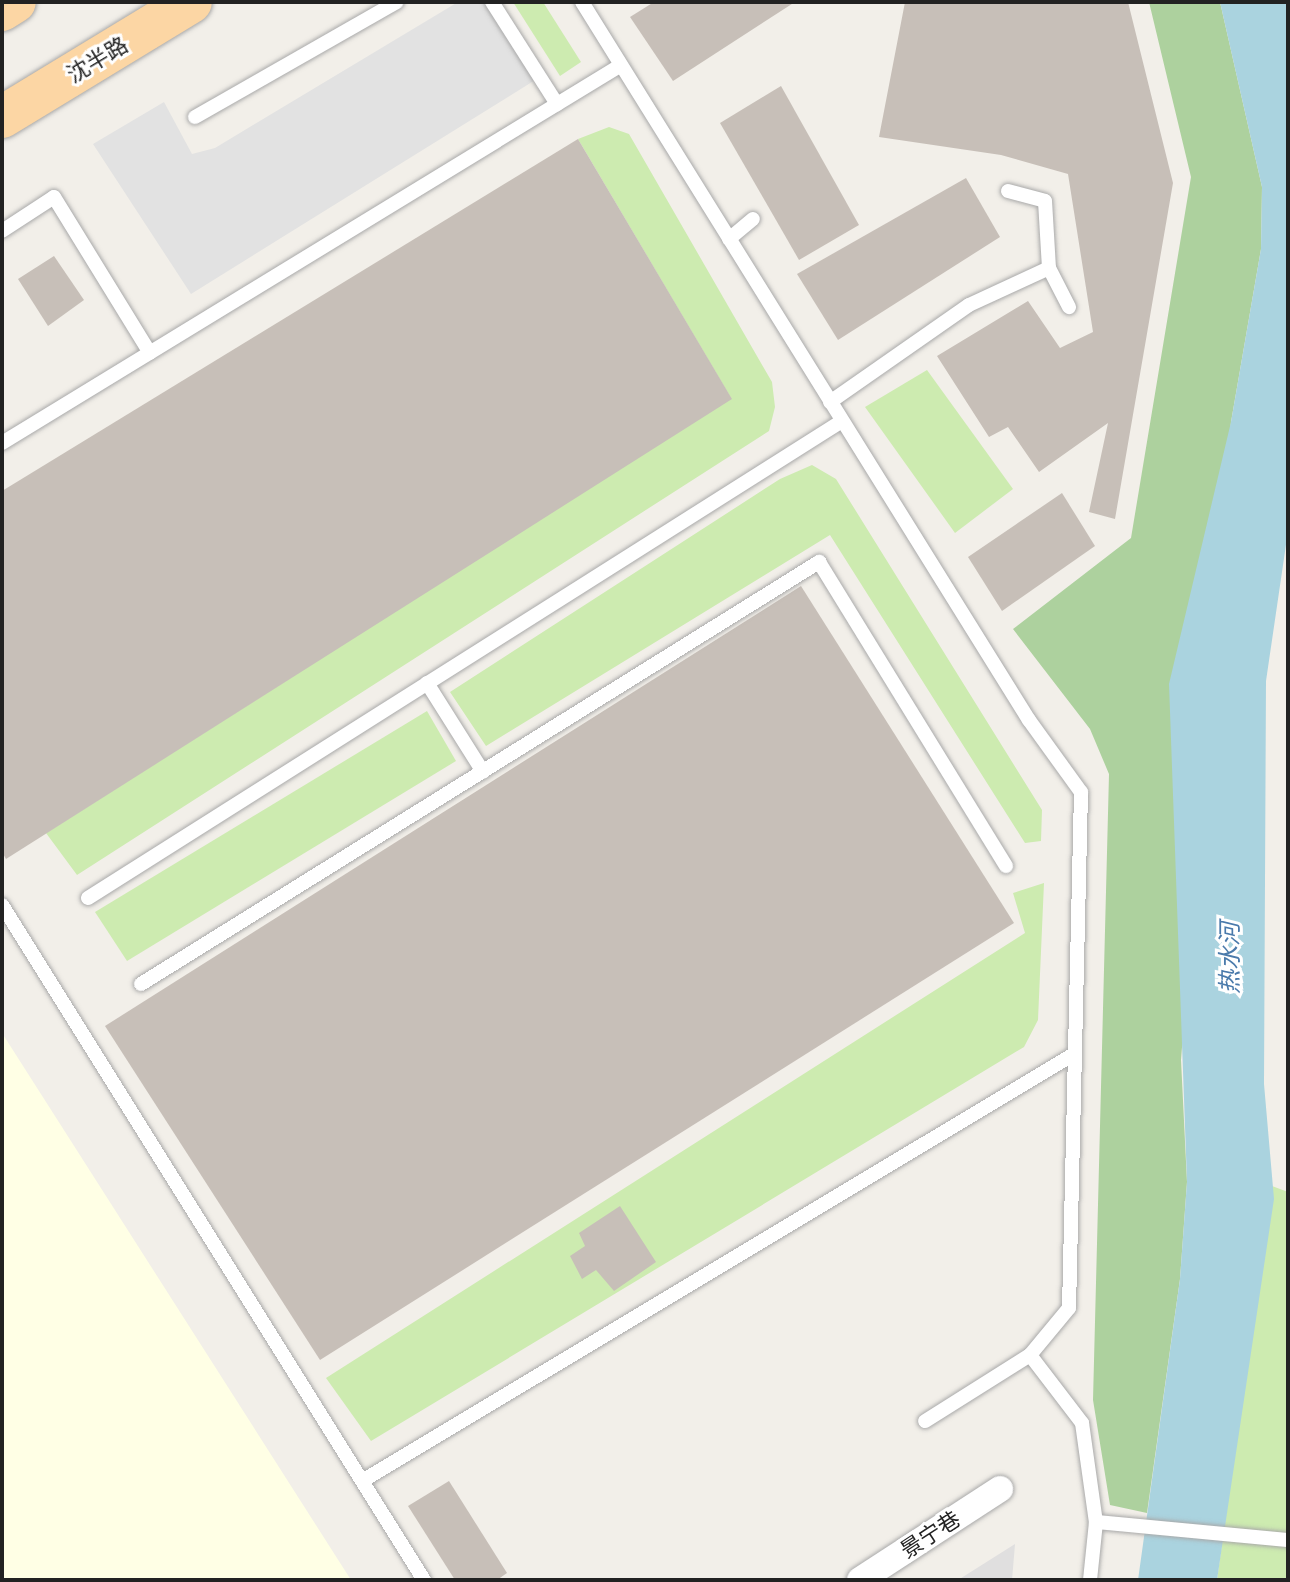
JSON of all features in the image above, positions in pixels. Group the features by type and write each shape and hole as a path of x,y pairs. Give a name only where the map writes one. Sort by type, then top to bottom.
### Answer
{"main road":[{"path":"2,10 15,2"},
{"name":"沈半路","path":"2,117 191,2"}],"street":[{"name":"景宁巷","path":"860,1580 1000,1489"}],"lane":[{"path":"195,117 397,2"},
{"path":"492,2 557,104"},
{"path":"582,2 1029,720 1081,792 1069,1308 1030,1355 925,1421"},
{"path":"2,443 621,65"},
{"path":"1008,191 1045,201 1049,268 1069,307"},
{"path":"2,231 54,197 150,353"},
{"path":"729,239 753,219"},
{"path":"830,402 969,305 1049,268"},
{"path":"88,898 842,421"},
{"path":"141,984 819,562 1006,866"},
{"path":"427,683 483,772"},
{"path":"2,905 424,1580"},
{"path":"362,1481 1074,1054"},
{"path":"1030,1355 1082,1423 1096,1522 1090,1580"},
{"path":"1096,1522 1288,1540"}],"shaded area":[{"path":"458,2 492,2 540,77 191,294 93,144 164,102 192,154 215,148"},
{"path":"2,1033 351,1580 2,1580"},
{"path":"1015,1544 1012,1580 958,1580"}],"green space":[{"path":"513,2 543,2 581,62 560,76"},
{"path":"1149,2 1220,2 1262,187 1261,249 1231,422 1181,1060 1187,1182 1180,1279 1147,1513 1110,1505 1093,1400 1109,774 1090,729 1013,629 1131,538 1191,177"},
{"path":"609,127 629,134 772,382 775,407 769,431 77,875 46,833 731,398 578,139"},
{"path":"927,370 1013,489 955,533 865,407"},
{"path":"812,465 836,479 1042,810 1041,841 1025,843 830,535 486,746 450,692 780,479"},
{"path":"427,711 456,761 127,961 95,912"},
{"path":"1044,883 1038,1020 1024,1047 371,1441 326,1378 1025,933 1013,893"},
{"path":"1272,1186 1288,1192 1288,1580 1217,1580"}],"water":[{"name":"热水河","path":"1220,2 1288,2 1288,531 1266,681 1264,1084 1274,1199 1217,1580 1138,1580 1180,1279 1187,1182 1169,684 1231,422 1261,249 1262,187"}],"building":[{"path":"654,2 795,2 673,81 630,17"},
{"path":"905,2 1128,2 1173,183 1115,519 1089,512 1108,423 1039,472 1008,427 989,437 937,356 1028,301 1060,348 1093,332 1068,174 1001,155 879,137"},
{"path":"781,86 859,225 799,260 720,123"},
{"path":"578,139 732,399 6,859 2,852 2,491"},
{"path":"966,178 1000,237 838,340 797,274"},
{"path":"54,256 84,300 48,326 18,279"},
{"path":"1062,493 1095,546 1002,611 968,557"},
{"path":"801,586 1014,923 320,1360 105,1026"},
{"path":"620,1206 656,1262 614,1291 596,1270 582,1279 570,1256 585,1246 579,1233"},
{"path":"449,1481 507,1573 497,1580 455,1580 408,1506"}]}
